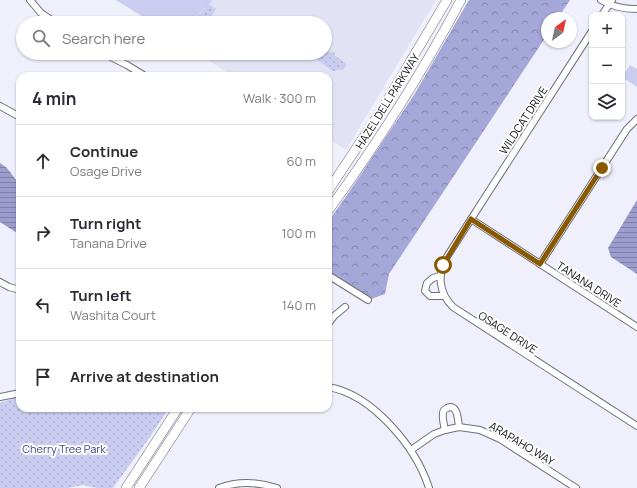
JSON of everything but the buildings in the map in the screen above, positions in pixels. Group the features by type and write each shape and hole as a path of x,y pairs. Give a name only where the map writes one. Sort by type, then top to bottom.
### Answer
{"main road":[{"name":"HAZEL DELL PARKWAY","path":"332,184 375,121 448,0"},
{"name":"HAZEL DELL PARKWAY","path":"332,205 370,151 406,94 461,0"},
{"path":"126,488 175,412"},
{"path":"139,488 188,412"}],"street":[{"path":"30,0 46,16"},
{"path":"601,0 610,2 622,8 637,9"},
{"path":"604,12 610,2"},
{"name":"WILDCAT DRIVE","path":"471,219 589,36"},
{"path":"118,60 139,72"},
{"path":"0,106 16,115"},
{"path":"540,264 627,129 637,119"},
{"path":"440,276 427,282 425,291 430,296 444,296 441,288 440,276 445,260 471,219"},
{"name":"TANANA DRIVE","path":"471,219 637,327"},
{"path":"332,278 368,300"},
{"path":"0,282 16,289"},
{"name":"OSAGE DRIVE","path":"444,296 449,304 458,311 637,426"},
{"path":"332,319 345,307"},
{"path":"332,388 347,393 377,413 393,428 411,450 421,468 429,488"},
{"path":"0,397 16,394"},
{"path":"445,430 442,414 444,410 448,408 453,408 456,411 459,427"},
{"name":"ARAPAHO WAY","path":"411,450 429,438 445,430 459,427 474,428 490,433 576,488"},
{"path":"219,488 245,483 267,485 277,488"}],"shaded area":[{"path":"116,0 436,0 346,150 332,141 332,72 227,72 208,60 332,60 332,16 140,16"},
{"path":"0,163 7,168 16,180 16,232 0,222"},
{"path":"637,200 637,274 611,257 608,248"}],"green space":[{"path":"116,0 213,0 195,16 142,16"},
{"path":"469,0 570,0 562,12 541,12 541,44 389,274 385,294 368,300 332,278 332,216 414,95"},
{"path":"208,4 216,9 212,15 213,16 196,16 202,12"},
{"path":"332,51 335,53 334,55 346,65 344,69 333,71 317,60 332,60"},
{"path":"630,65 637,69 637,87 625,79 625,72"},
{"name":"Cherry Tree Park","path":"16,397 16,412 166,412 113,488 97,488 83,485 68,488 0,488 0,403"}],"route":[{"path":"443,265 471,219 540,264 602,168"}]}
